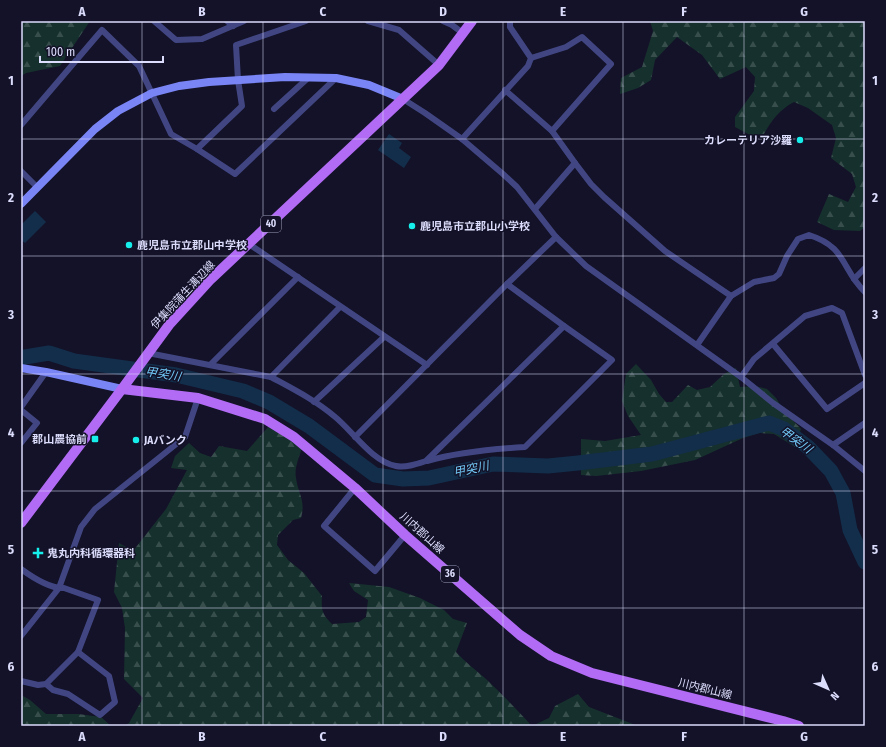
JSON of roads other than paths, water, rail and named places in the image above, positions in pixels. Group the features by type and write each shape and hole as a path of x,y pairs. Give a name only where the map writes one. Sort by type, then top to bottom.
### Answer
{"main road":[{"name":"伊集院蒲生溝辺線","path":"21,523 169,325 186,306 211,280 403,98 440,65 472,21"},
{"name":"川内郡山線","path":"122,389 198,398 265,419 294,437 355,488 405,535 520,635 551,656 592,673 799,726"}],"street":[{"path":"154,21 176,40 202,39 244,21"},
{"path":"227,21 233,26"},
{"path":"197,149 242,106 238,80 236,45 306,21"},
{"path":"368,21 399,30 440,65"},
{"path":"443,21 453,23 464,34"},
{"path":"510,21 510,27 531,58"},
{"path":"21,125 102,30 139,66 171,134 235,174 336,78"},
{"path":"531,58 566,47 582,37 611,64 552,131"},
{"path":"462,139 528,66 531,58"},
{"path":"21,204 95,129 118,111 152,93 179,86 209,82 285,77 336,78 369,85 403,98 462,139 517,187 556,237 586,266 741,377 772,403 833,445 865,471"},
{"path":"274,109 308,78"},
{"path":"505,90 552,131 591,184 604,197 665,250 731,296"},
{"path":"535,209 575,162"},
{"path":"21,171 37,187"},
{"path":"697,346 731,296 754,282 774,278 779,274 787,256 798,240 809,235 831,245 840,254 857,284 865,292"},
{"path":"355,437 507,284 556,237"},
{"path":"249,244 427,365"},
{"path":"854,279 865,268"},
{"path":"210,365 298,277"},
{"path":"147,354 271,377 298,391 336,417 355,437 380,459 396,466 412,466 441,457 482,450 525,447 612,360 507,284"},
{"path":"271,377 340,307"},
{"path":"741,377 754,358 773,344 805,316 832,308 842,313 865,375"},
{"path":"426,461 564,326"},
{"path":"314,402 384,337"},
{"path":"773,344 826,410 865,383"},
{"path":"21,368 122,389"},
{"path":"21,443 37,423 21,409 46,372"},
{"path":"21,636 59,588 81,527 94,509 185,437 198,398"},
{"path":"833,445 865,423"},
{"path":"355,488 324,526 375,571 405,535"},
{"path":"21,569 32,577 59,588 64,588 98,600 78,652 46,684 38,685 21,681"},
{"path":"46,684 53,690 68,694 100,715 116,702 109,676 78,652"}],"water":[{"path":"389,134 402,143 399,148 411,157 404,168 378,150"},
{"path":"35,211 46,222 25,243 21,240 21,225"}],"waterway":[{"name":"甲突川","path":"21,359 49,353 74,361 176,375 243,391 269,402 309,426 375,475 403,479 429,478 493,464 548,466 652,454 769,423 784,429 808,447 831,471 843,493 850,530 865,562"}],"place":[{"name":"カレーテリア沙羅","path":"800,140"},
{"name":"鹿児島市立郡山小学校","path":"412,226"},
{"name":"鹿児島市立郡山中学校","path":"129,245"},
{"name":"郡山農協前","path":"95,439"},
{"name":"JAバンク","path":"136,440"},
{"name":"鬼丸内科循環器科","path":"38,553"}]}
